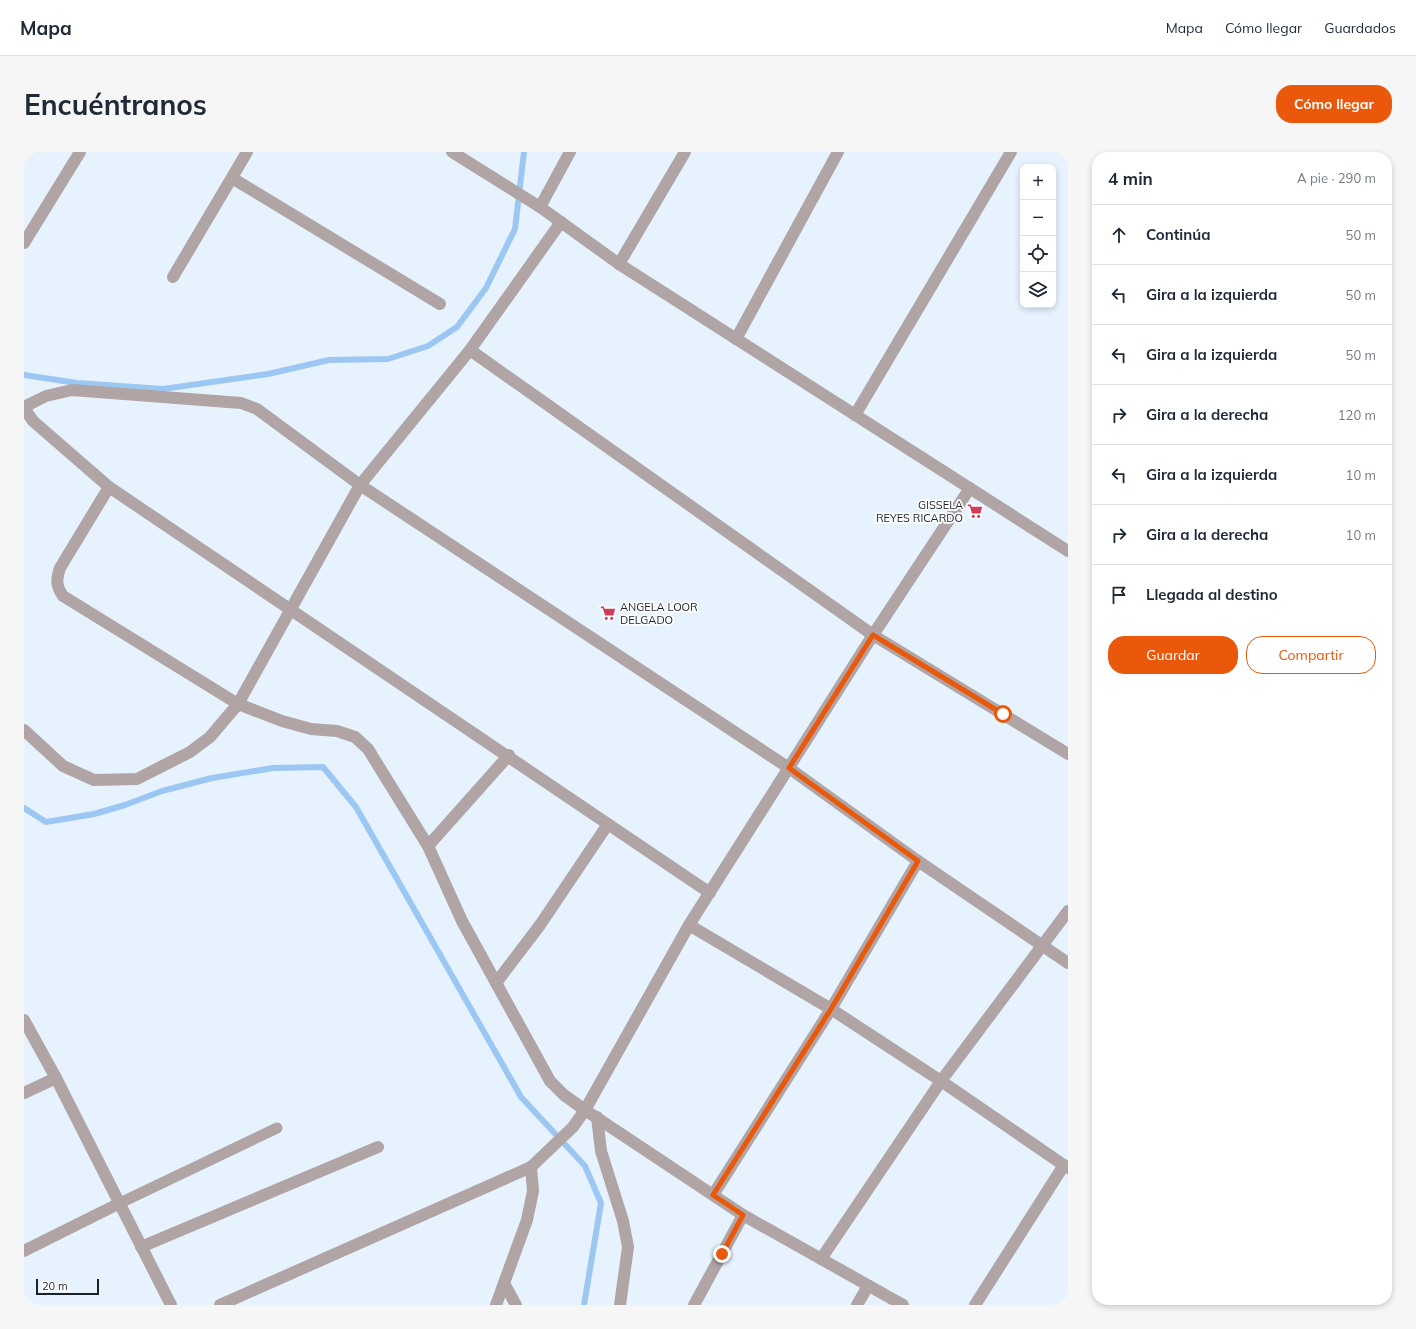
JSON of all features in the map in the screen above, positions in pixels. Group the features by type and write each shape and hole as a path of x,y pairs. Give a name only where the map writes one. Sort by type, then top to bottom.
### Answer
{"street":[{"path":"24,243 80,152"},
{"path":"173,278 247,152"},
{"path":"452,152 535,204 619,264 1068,551"},
{"path":"535,204 570,152"},
{"path":"619,264 685,152"},
{"path":"736,339 838,152"},
{"path":"855,416 1011,152"},
{"path":"232,178 440,304"},
{"path":"24,730 63,766 94,780 137,779 190,752 210,737 238,704 360,485 470,350 561,222"},
{"path":"470,350 873,635 1068,754"},
{"path":"710,893 292,609 109,487 34,421 24,408 46,396 72,390 241,403 257,409 360,485 789,768 918,861 1068,963"},
{"path":"109,487 60,568 56,580 57,588 63,596 238,704 282,721 311,729 337,731 355,737 368,749 428,846 462,921 550,1081 564,1095 585,1110 743,1215 902,1305"},
{"path":"220,1305 531,1167 543,1154 574,1128 689,925 873,635 970,488"},
{"path":"428,846 509,756"},
{"path":"496,983 540,925 608,824"},
{"path":"713,1195 831,1009 918,861"},
{"path":"821,1259 941,1081 1068,911"},
{"path":"689,925 831,1009 941,1081 1066,1167 975,1305"},
{"path":"24,1020 56,1078 171,1305"},
{"path":"24,1093 56,1078"},
{"path":"597,1117 601,1151 623,1221 628,1247 620,1305"},
{"path":"141,1247 378,1147"},
{"path":"496,1305 527,1220 533,1191 531,1167"},
{"path":"24,1251 120,1203"},
{"path":"694,1305 743,1215"},
{"path":"504,1283 516,1305"},
{"path":"857,1305 868,1286"}],"lane":[{"path":"120,1203 276,1128"}],"waterway":[{"path":"24,375 77,383 163,389 268,374 329,360 388,359 428,346 457,327 486,288 515,229 524,152"},
{"path":"24,808 46,822 94,814 125,805 162,791 212,778 273,768 323,767 356,807 521,1097 585,1166 601,1203 584,1305"}],"place":[{"name":"GISSELA REYES RICARDO","path":"975,511"},
{"name":"ANGELA LOOR DELGADO","path":"608,613"}],"route":[{"path":"722,1254 743,1215 713,1195 831,1009 918,861 789,768 873,635 1003,714"}]}
